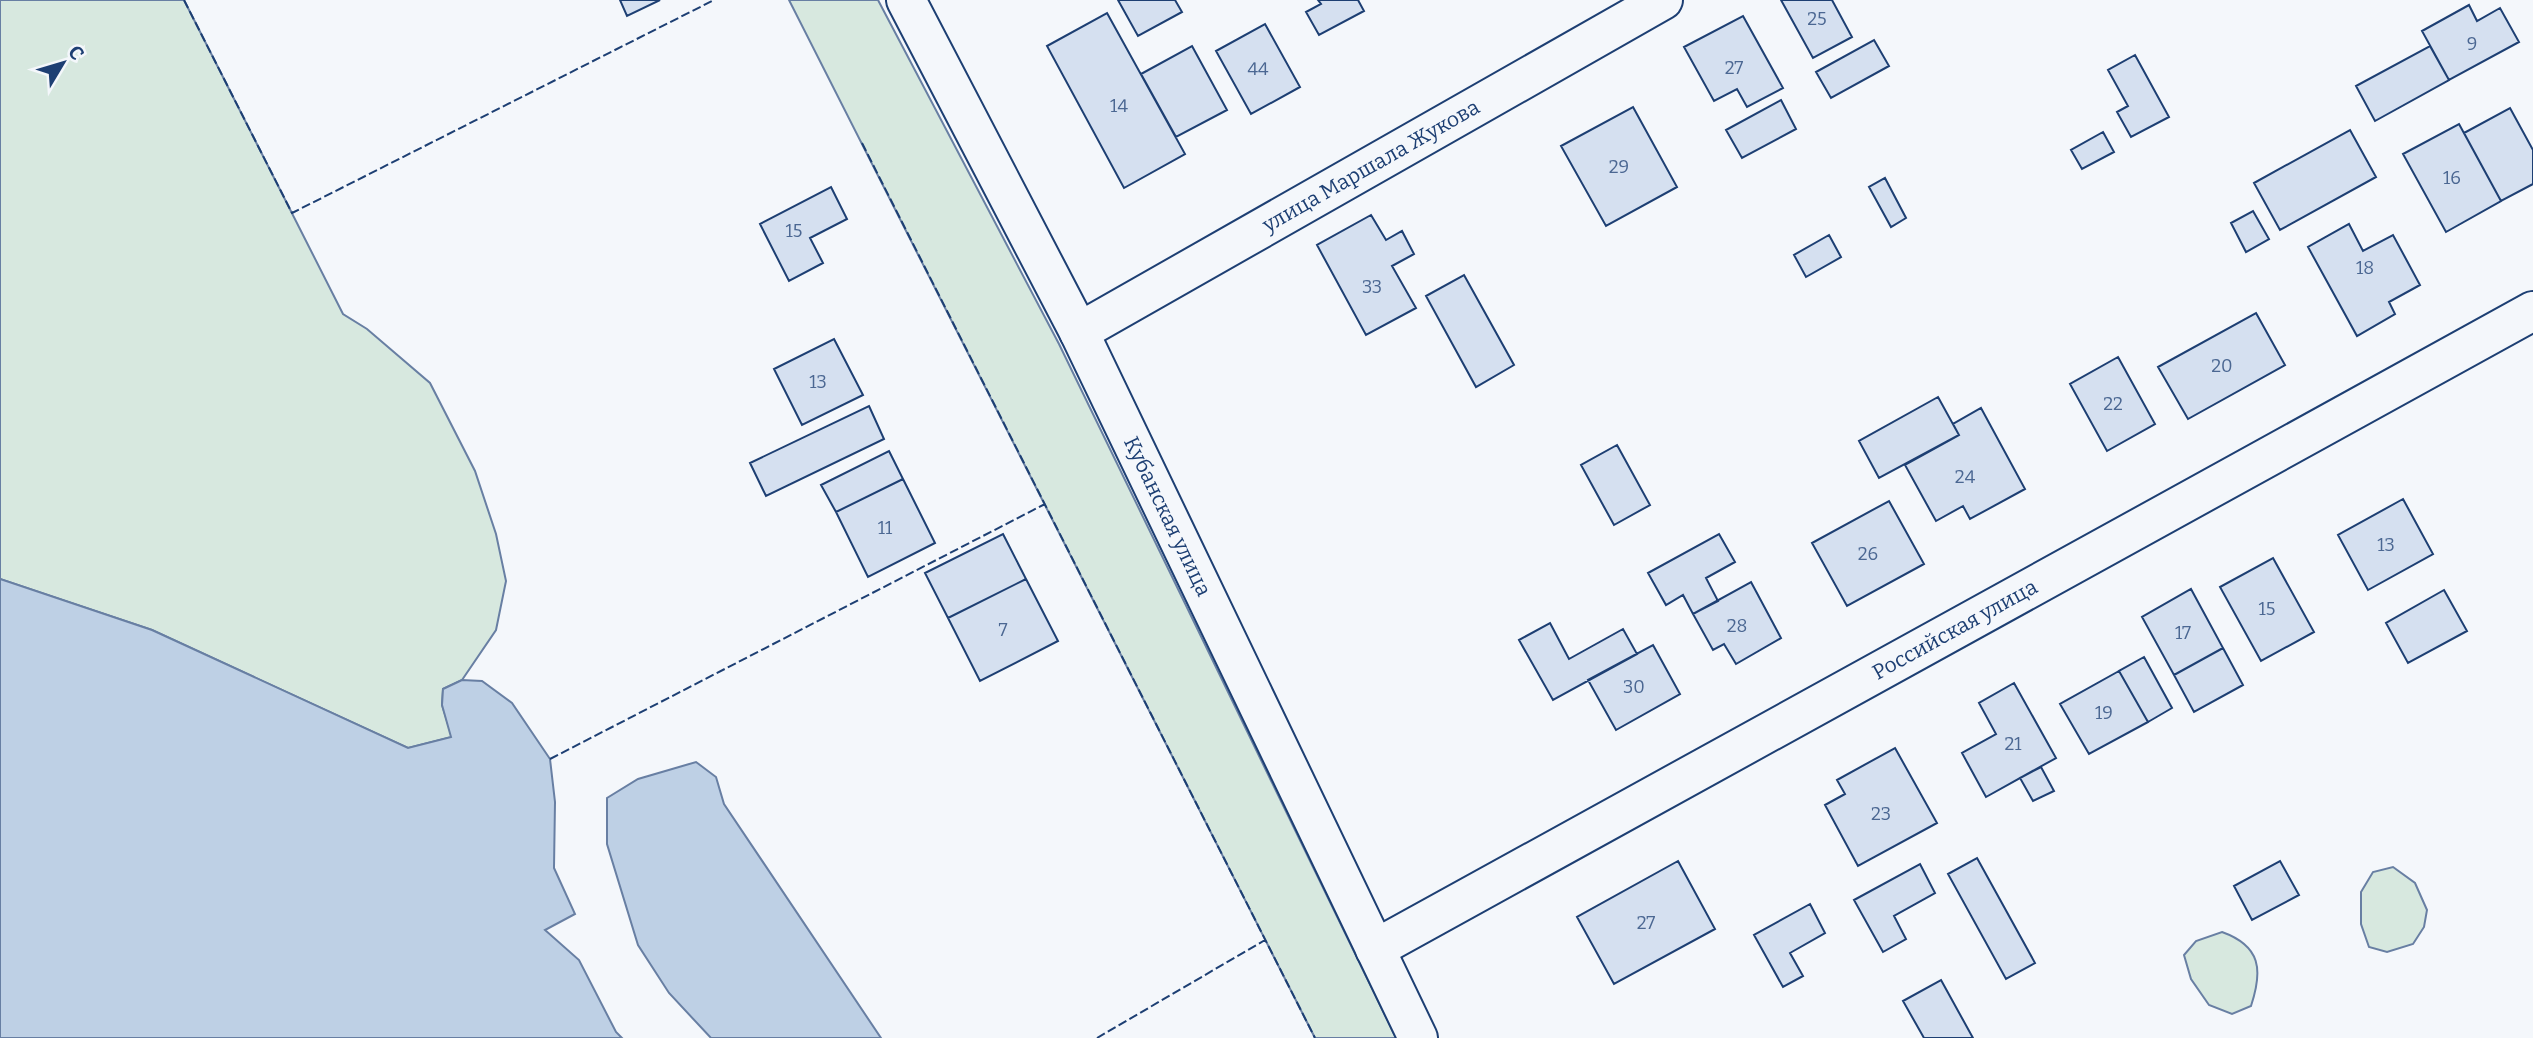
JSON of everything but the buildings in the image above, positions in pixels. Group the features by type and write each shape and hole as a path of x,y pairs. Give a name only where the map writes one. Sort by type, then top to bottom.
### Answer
{"street":[{"name":"Кубанская улица","path":"906,0 1079,332 1418,1038"},
{"name":"улица Маршала Жукова","path":"1079,332 1663,0"},
{"name":"Российская улица","path":"1375,949 2533,312"}],"shaded area":[{"path":"0,0 184,0 343,314 367,329 430,383 475,471 496,534 506,581 496,630 462,680 443,689 442,705 452,737 408,748 152,630 0,579"},
{"path":"789,0 878,0 1059,344 1396,1038 1315,1038"},
{"path":"2393,867 2415,883 2427,910 2424,927 2413,944 2387,952 2369,947 2361,924 2361,892 2373,872"},
{"path":"2222,932 2245,944 2256,961 2257,981 2251,1006 2232,1014 2209,1005 2191,979 2184,955 2196,941"}],"water":[{"path":"0,579 152,630 408,748 451,737 442,705 443,689 462,680 482,681 512,703 550,759 555,802 554,868 575,914 545,930 579,960 616,1032 622,1038 0,1038"},
{"path":"696,762 716,777 724,804 881,1038 711,1038 669,993 638,945 607,844 607,798 638,779"}],"fence":[{"path":"184,0 292,213 714,0"},
{"path":"862,143 1315,1038"},
{"path":"550,759 1045,504"},
{"path":"1097,1038 1265,940"}]}
